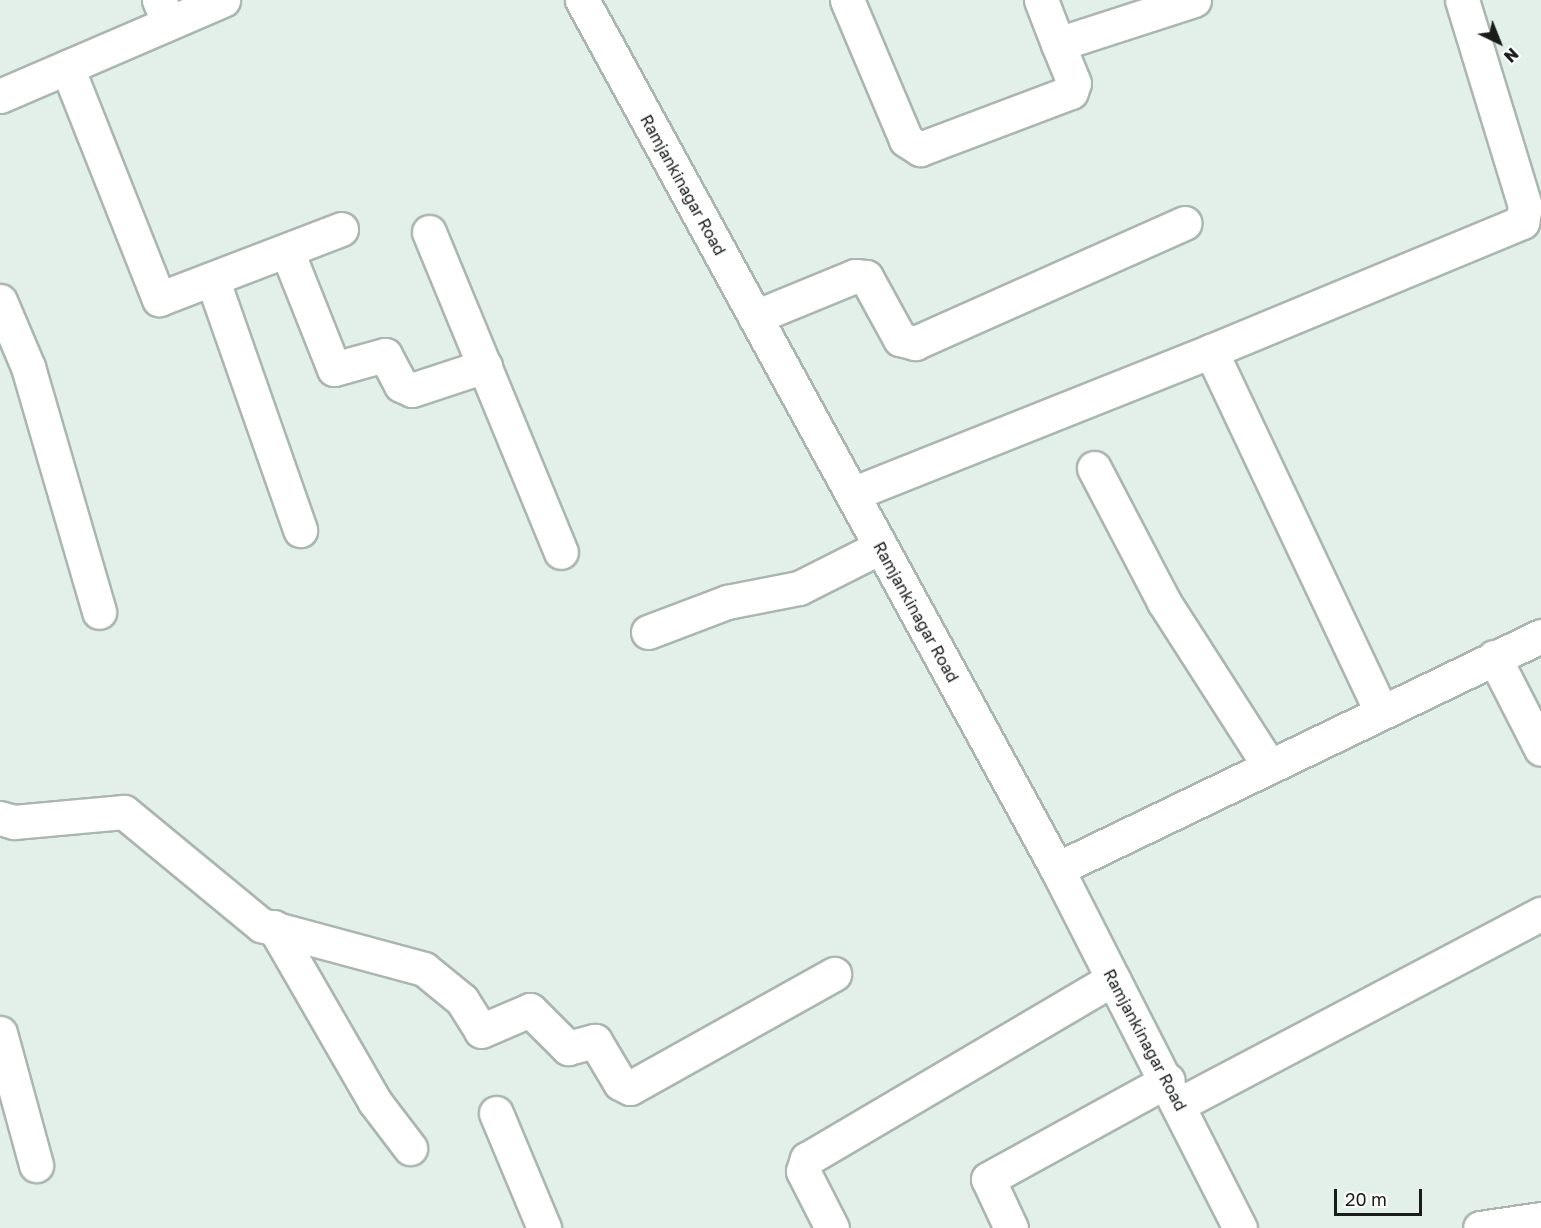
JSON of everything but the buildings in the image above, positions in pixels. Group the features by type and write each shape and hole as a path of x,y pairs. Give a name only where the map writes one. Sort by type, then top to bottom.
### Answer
{"street":[{"path":"0,96 67,67 164,11 223,0"},
{"name":"Ramjankinagar Road","path":"582,0 1057,869 1174,1092 1240,1228"},
{"path":"846,0 906,140 920,149 1071,92 1074,83 1041,0"},
{"path":"1058,44 1194,0"},
{"path":"852,494 1211,351 1522,222 1525,206 1462,0"},
{"path":"67,67 159,299 213,281 341,229"},
{"path":"755,317 855,276 866,277 900,339 915,343 1184,223"},
{"path":"429,232 561,552"},
{"path":"287,251 334,369 385,355 401,385 412,390 485,366"},
{"path":"213,281 300,530"},
{"path":"0,301 28,367 99,612"},
{"path":"1211,351 1380,709"},
{"path":"1094,468 1164,602 1268,764"},
{"path":"648,632 727,602 800,588 880,547"},
{"path":"1057,869 1380,709 1541,636"},
{"path":"1494,657 1541,749"},
{"path":"0,818 14,822 124,812 261,925 423,969 462,1000 481,1032 530,1010 568,1048 595,1041 620,1083 630,1088 834,974"},
{"path":"1011,1228 988,1179 1174,1092 1541,914"},
{"path":"274,927 375,1102 410,1148"},
{"path":"832,1228 803,1171 807,1159 1113,979"},
{"path":"0,1033 36,1165"},
{"path":"496,1113 544,1228"},
{"path":"1480,1228 1541,1218"}]}
